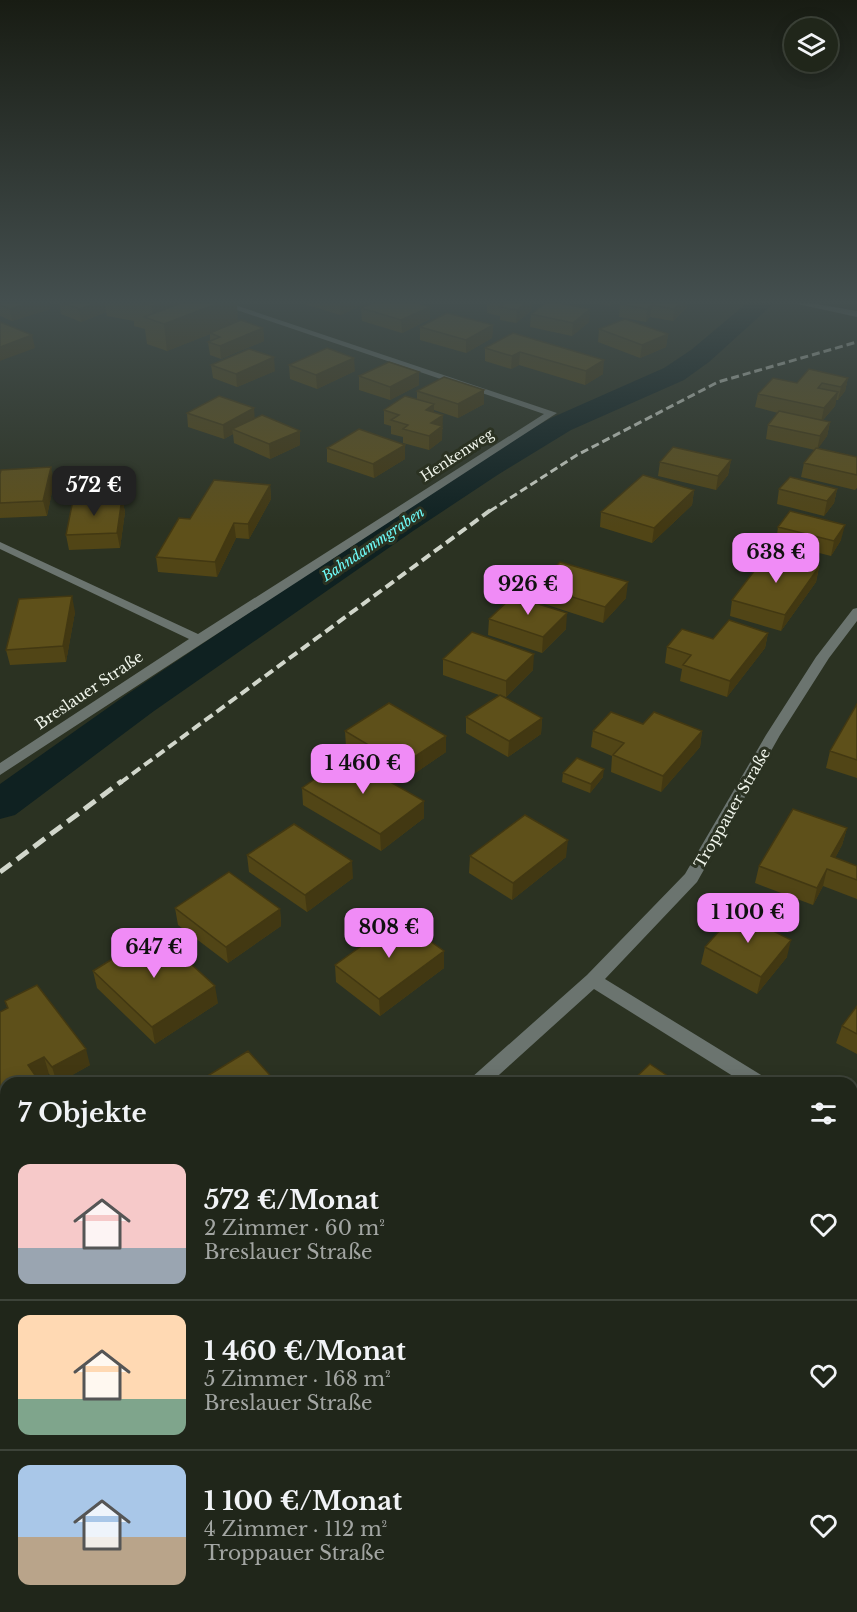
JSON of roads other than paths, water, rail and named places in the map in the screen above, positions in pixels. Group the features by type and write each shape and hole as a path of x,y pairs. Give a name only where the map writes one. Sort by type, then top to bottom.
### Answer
{"street":[{"name":"Henkenweg","path":"297,576 495,446 552,413 447,378"},
{"path":"0,545 197,638"},
{"name":"Breslauer Straße","path":"0,770 197,638 297,576"},
{"name":"Troppauer Straße","path":"485,1077 593,980 692,878 773,735 822,659 857,612"},
{"path":"593,980 749,1077"}],"waterway":[{"name":"Bahndammgraben","path":"0,805 140,703 488,467 561,424 664,378"}],"railway":[{"path":"490,511 577,455 718,382 731,378"},
{"path":"120,783 492,509"},
{"path":"0,872 122,781"}]}
